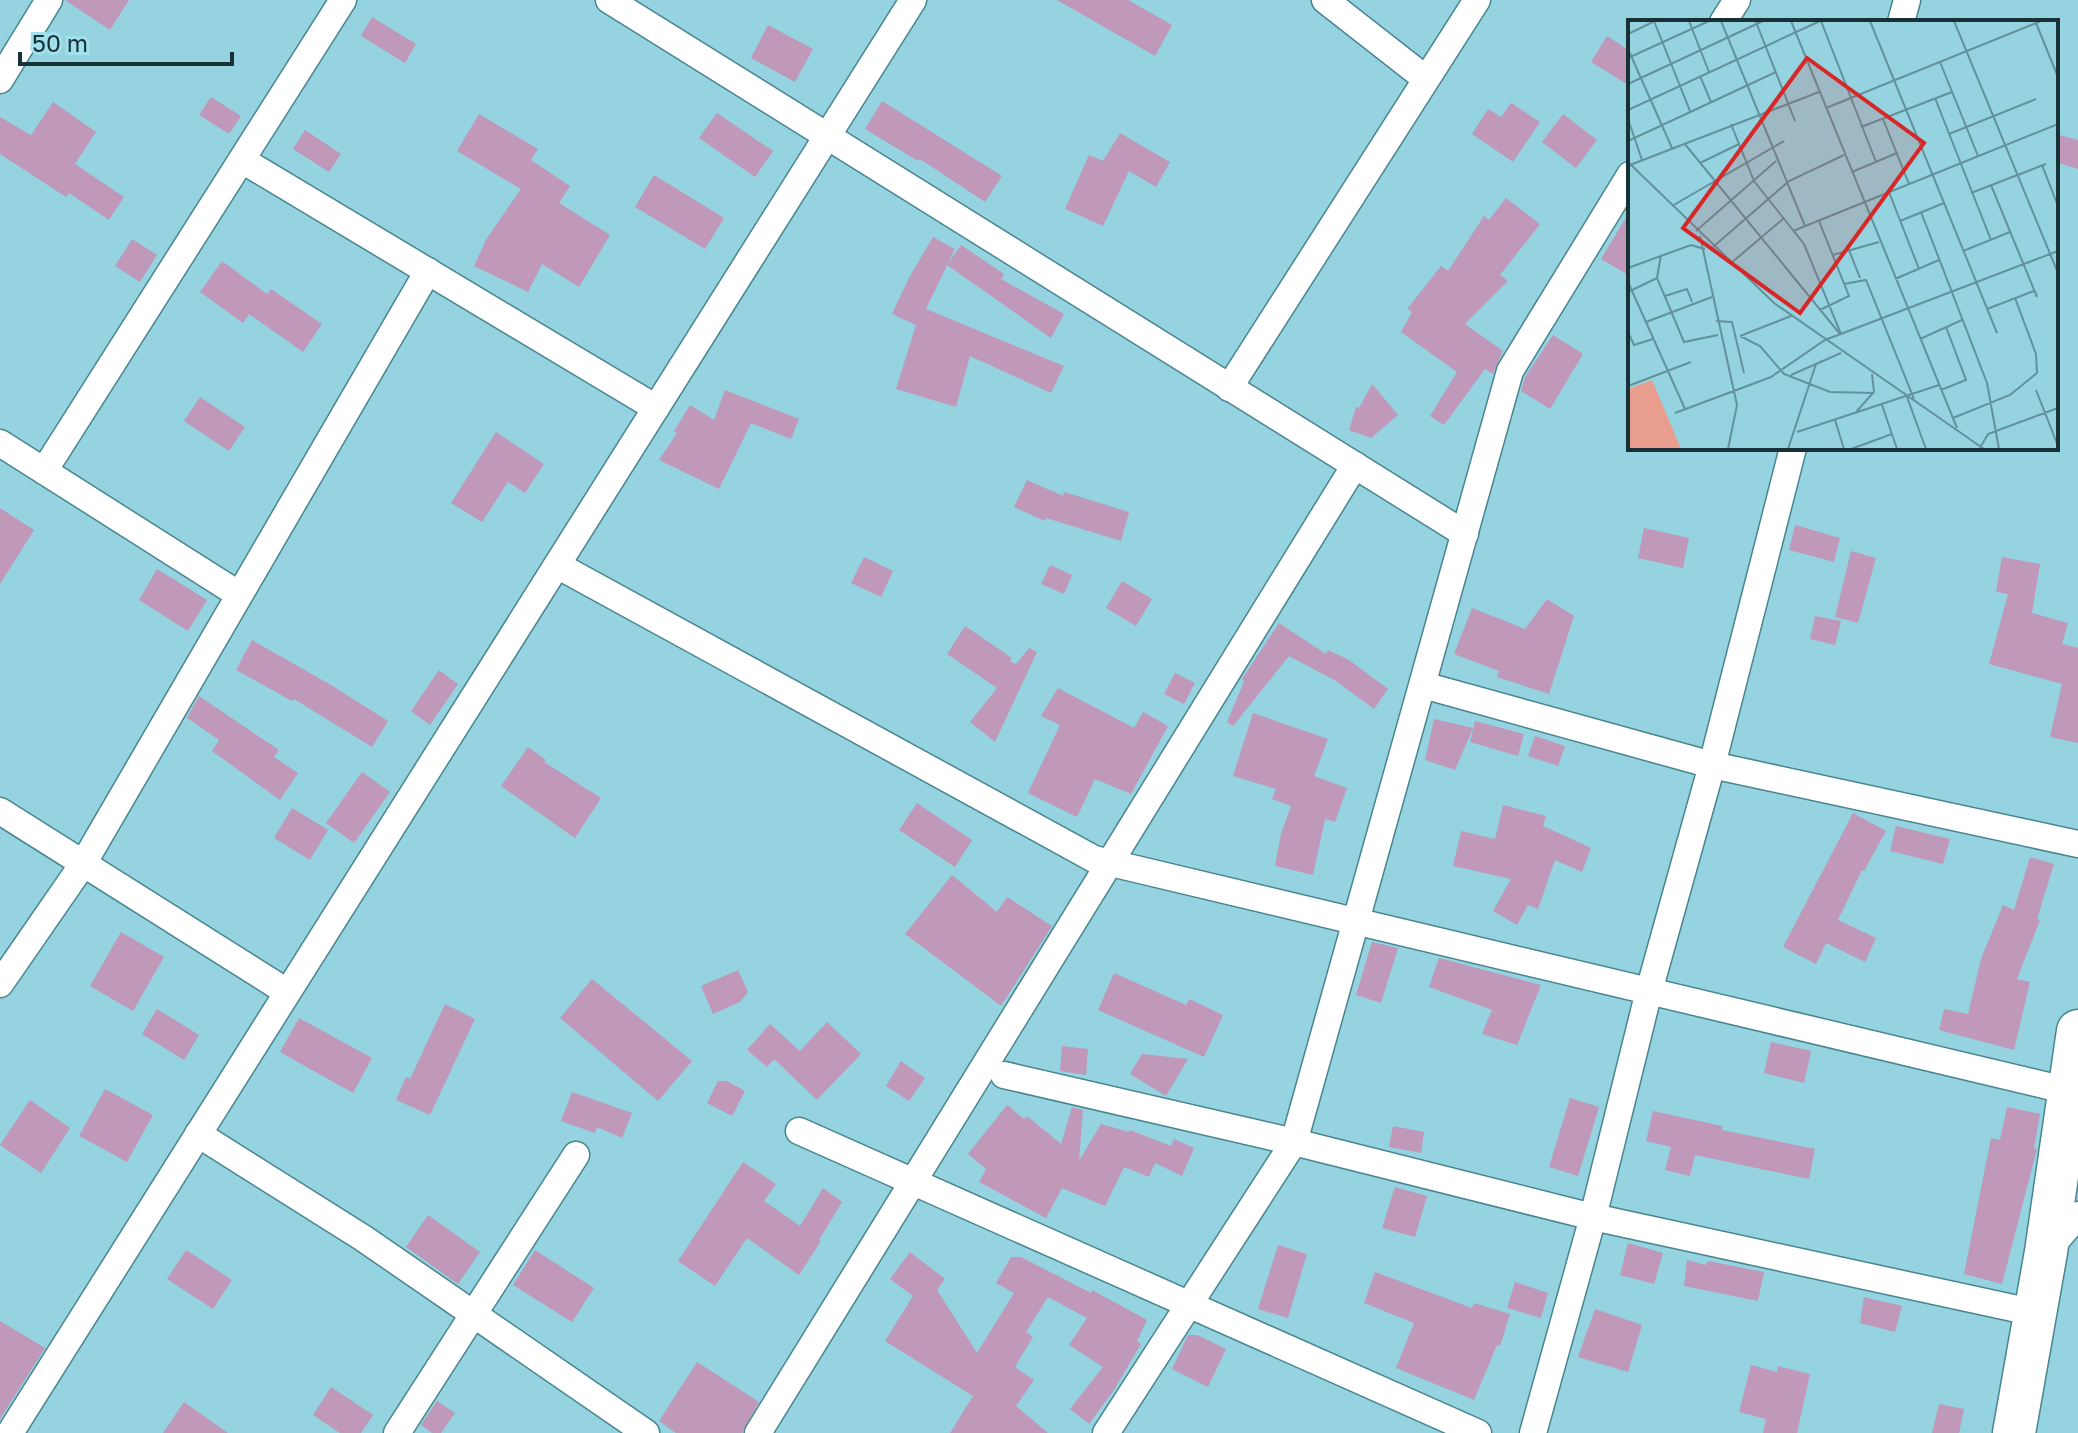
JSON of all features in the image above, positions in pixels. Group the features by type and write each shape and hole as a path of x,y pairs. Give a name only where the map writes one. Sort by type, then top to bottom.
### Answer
{"main road":[{"path":"2014,1433 2071,1105 2078,1031"}],"street":[{"path":"0,80 49,0"},
{"path":"44,471 343,0"},
{"path":"609,0 1465,534"},
{"path":"10,1433 913,0"},
{"path":"1325,0 1426,79"},
{"path":"1229,388 1477,0"},
{"path":"1724,20 1737,0"},
{"path":"1902,20 1907,0"},
{"path":"242,160 656,408"},
{"path":"1106,1433 1294,1142 1510,371 1628,178"},
{"path":"0,984 83,864 428,271"},
{"path":"0,443 238,594"},
{"path":"1533,1433 1593,1217 1649,991 1712,765 1792,450"},
{"path":"758,1433 1355,465"},
{"path":"557,565 1094,859 1649,991 2071,1105"},
{"path":"1423,685 1712,765 2078,844"},
{"path":"0,811 287,992"},
{"path":"1004,1075 1294,1142 1593,1217 2036,1313"},
{"path":"799,1131 1478,1433"},
{"path":"198,1134 363,1238 646,1433"},
{"path":"397,1433 576,1155"},
{"path":"2046,1252 2078,1215"}],"building":[{"path":"65,0 129,0 110,30"},
{"path":"1057,0 1128,0 1172,25 1155,56"},
{"path":"372,17 416,44 405,63 361,36"},
{"path":"768,25 813,49 795,82 751,58"},
{"path":"1607,36 1628,50 1628,85 1591,62"},
{"path":"211,97 241,116 229,134 199,115"},
{"path":"882,101 1002,176 985,202 920,159 918,161 865,129"},
{"path":"53,102 96,132 75,164 124,197 109,220 69,193 66,197 0,154 0,117 31,135"},
{"path":"1511,103 1540,122 1513,162 1472,134 1488,109 1501,117"},
{"path":"717,113 773,151 755,177 699,138"},
{"path":"479,114 538,149 531,160 570,186 559,203 610,235 579,287 542,264 528,292 474,266 487,238 521,189 457,151"},
{"path":"1563,114 1597,140 1576,168 1542,142"},
{"path":"305,130 341,154 329,172 293,149"},
{"path":"1120,133 1170,162 1156,187 1129,171 1103,226 1065,209 1089,155 1103,161"},
{"path":"2058,135 2078,140 2078,169 2058,163"},
{"path":"654,175 724,218 705,249 635,207"},
{"path":"1506,198 1540,224 1500,275 1508,281 1465,324 1503,351 1493,374 1485,369 1444,425 1430,416 1457,372 1401,332 1412,312 1407,309 1441,266 1448,271 1484,216 1489,220"},
{"path":"1628,214 1628,275 1601,259"},
{"path":"933,237 955,249 926,309 1064,366 1051,393 970,356 956,407 896,389 916,325 892,314"},
{"path":"132,239 157,255 140,282 115,266"},
{"path":"961,245 1004,274 1001,279 1064,314 1051,338 947,265"},
{"path":"222,261 267,294 271,289 322,324 303,352 249,314 243,323 200,292"},
{"path":"1553,335 1583,354 1550,409 1521,391 1525,377"},
{"path":"1372,384 1398,415 1371,438 1349,430 1356,407 1359,408"},
{"path":"725,390 799,419 791,439 751,423 719,489 659,460 677,433 674,431 690,405 714,420"},
{"path":"200,397 245,427 229,451 184,421"},
{"path":"496,432 544,464 525,493 508,482 482,522 451,503"},
{"path":"1027,480 1063,496 1064,492 1129,512 1121,541 1046,518 1045,521 1014,507"},
{"path":"0,508 34,530 0,584"},
{"path":"1795,525 1840,538 1834,562 1789,550"},
{"path":"1644,528 1689,538 1683,568 1638,558"},
{"path":"1851,551 1876,558 1858,623 1835,617"},
{"path":"864,557 893,571 881,597 851,583"},
{"path":"2002,557 2040,564 2032,613 2068,623 2062,644 2078,648 2078,743 2050,737 2062,684 1989,664 2008,594 1996,592"},
{"path":"1050,565 1072,575 1064,594 1041,584"},
{"path":"157,569 207,600 188,631 139,600"},
{"path":"1122,581 1152,599 1136,626 1106,608"},
{"path":"1547,599 1574,616 1549,694 1497,677 1499,671 1454,654 1472,608 1525,629"},
{"path":"1815,616 1841,621 1835,645 1810,639"},
{"path":"1279,623 1326,654 1328,650 1349,660 1388,689 1374,709 1336,681 1289,656 1233,726 1227,722 1244,682 1242,679"},
{"path":"965,626 1012,658 1010,661 1016,664 1029,648 1037,652 995,742 970,722 997,688 947,654"},
{"path":"252,640 388,721 372,747 294,699 292,701 236,670"},
{"path":"439,670 458,684 430,725 411,711"},
{"path":"1175,673 1195,683 1184,704 1164,694"},
{"path":"1058,688 1134,728 1143,712 1168,726 1131,794 1095,779 1077,817 1028,793 1060,725 1041,716"},
{"path":"199,696 279,750 274,757 298,773 280,800 212,751 219,740 187,718"},
{"path":"1253,713 1328,739 1314,776 1347,788 1335,822 1325,819 1313,875 1275,866 1281,834 1291,806 1272,799 1276,789 1233,776"},
{"path":"1434,719 1473,728 1455,770 1425,760"},
{"path":"1475,721 1524,734 1518,756 1470,742"},
{"path":"1535,736 1565,746 1558,766 1528,756"},
{"path":"528,747 546,760 544,762 601,798 575,838 501,786"},
{"path":"362,772 390,792 354,843 326,823"},
{"path":"917,803 972,840 955,867 899,830"},
{"path":"1503,805 1546,816 1543,826 1591,848 1582,872 1555,860 1538,909 1528,905 1517,925 1493,911 1511,879 1453,866 1461,831 1495,839"},
{"path":"292,808 328,830 310,860 274,838"},
{"path":"1853,813 1886,831 1862,870 1838,920 1876,938 1865,962 1826,943 1816,964 1783,947"},
{"path":"1896,826 1950,839 1943,864 1890,851"},
{"path":"2030,857 2054,864 2037,919 2040,920 2017,979 2030,982 2014,1050 1939,1030 1944,1009 1968,1014 1981,959 2003,905 2014,910"},
{"path":"952,875 997,912 1007,897 1052,926 1001,1006 905,934"},
{"path":"121,932 164,957 133,1011 90,986"},
{"path":"1372,942 1398,948 1381,1003 1356,995"},
{"path":"1439,958 1541,985 1517,1045 1482,1034 1492,1010 1429,987"},
{"path":"738,970 748,992 740,1002 713,1014 701,986"},
{"path":"1114,973 1186,1005 1189,999 1223,1015 1204,1057 1098,1010"},
{"path":"592,979 692,1061 658,1101 560,1018"},
{"path":"445,1004 475,1019 430,1115 396,1100 406,1077 410,1079"},
{"path":"157,1009 199,1035 184,1060 142,1034"},
{"path":"299,1018 372,1058 353,1093 280,1052"},
{"path":"827,1022 861,1054 817,1100 774,1059 767,1067 747,1050 770,1024 800,1051"},
{"path":"1771,1042 1811,1051 1804,1083 1764,1073"},
{"path":"1062,1046 1088,1049 1086,1075 1060,1071"},
{"path":"1142,1054 1188,1059 1166,1096 1130,1074"},
{"path":"901,1061 925,1078 909,1101 886,1086"},
{"path":"718,1081 727,1081 745,1091 732,1116 707,1103"},
{"path":"105,1089 153,1115 127,1162 79,1136"},
{"path":"572,1092 632,1113 622,1138 597,1127 595,1133 561,1121"},
{"path":"1570,1098 1599,1107 1578,1176 1549,1167"},
{"path":"30,1100 70,1128 41,1173 0,1145"},
{"path":"1007,1105 1024,1119 1027,1116 1061,1144 1072,1107 1083,1110 1079,1161 1101,1124 1130,1130 1171,1146 1174,1139 1194,1148 1182,1176 1155,1163 1149,1177 1124,1167 1105,1206 1062,1188 1046,1218 979,1182 986,1169 968,1154"},
{"path":"2007,1107 2040,1114 2034,1148 2037,1149 2002,1284 1964,1274 1991,1138 2000,1140"},
{"path":"1653,1111 1722,1126 1722,1130 1815,1149 1809,1179 1695,1155 1690,1176 1665,1170 1671,1147 1646,1141"},
{"path":"1393,1126 1424,1132 1421,1153 1389,1147"},
{"path":"743,1162 776,1184 764,1201 800,1226 823,1188 842,1202 799,1275 747,1238 715,1286 678,1261"},
{"path":"1395,1187 1427,1196 1415,1237 1382,1228"},
{"path":"428,1215 480,1252 458,1284 406,1247"},
{"path":"1628,1243 1663,1253 1654,1284 1620,1275"},
{"path":"1278,1245 1307,1254 1288,1318 1258,1309"},
{"path":"186,1250 232,1280 213,1309 167,1279"},
{"path":"535,1250 594,1288 572,1322 513,1285"},
{"path":"910,1252 945,1279 937,1290 977,1353 1014,1293 996,1283 1011,1257 1021,1257 1147,1320 1137,1341 1141,1344 1114,1390 1089,1424 1070,1409 1103,1367 1069,1345 1087,1318 1048,1297 1026,1332 1033,1337 1015,1367 1034,1380 1016,1406 1048,1433 950,1433 973,1396 885,1341 913,1296 890,1279"},
{"path":"1687,1260 1764,1272 1758,1301 1684,1286"},
{"path":"1375,1272 1472,1308 1474,1303 1510,1314 1500,1346 1497,1345 1474,1400 1396,1368 1414,1323 1364,1303"},
{"path":"1515,1282 1548,1293 1541,1318 1507,1308"},
{"path":"1864,1297 1902,1306 1895,1332 1860,1323"},
{"path":"1595,1309 1642,1325 1628,1372 1578,1357"},
{"path":"0,1321 45,1348 0,1419"},
{"path":"1188,1335 1197,1335 1226,1349 1208,1387 1172,1369"},
{"path":"697,1362 759,1402 742,1433 676,1433 659,1421"},
{"path":"1751,1365 1777,1372 1778,1366 1810,1374 1797,1433 1763,1433 1766,1419 1739,1412"},
{"path":"331,1387 373,1415 361,1433 340,1433 313,1415"},
{"path":"437,1401 455,1413 441,1433 432,1433 421,1425"},
{"path":"184,1402 228,1433 163,1433"},
{"path":"1939,1404 1964,1409 1959,1433 1932,1433"}]}
